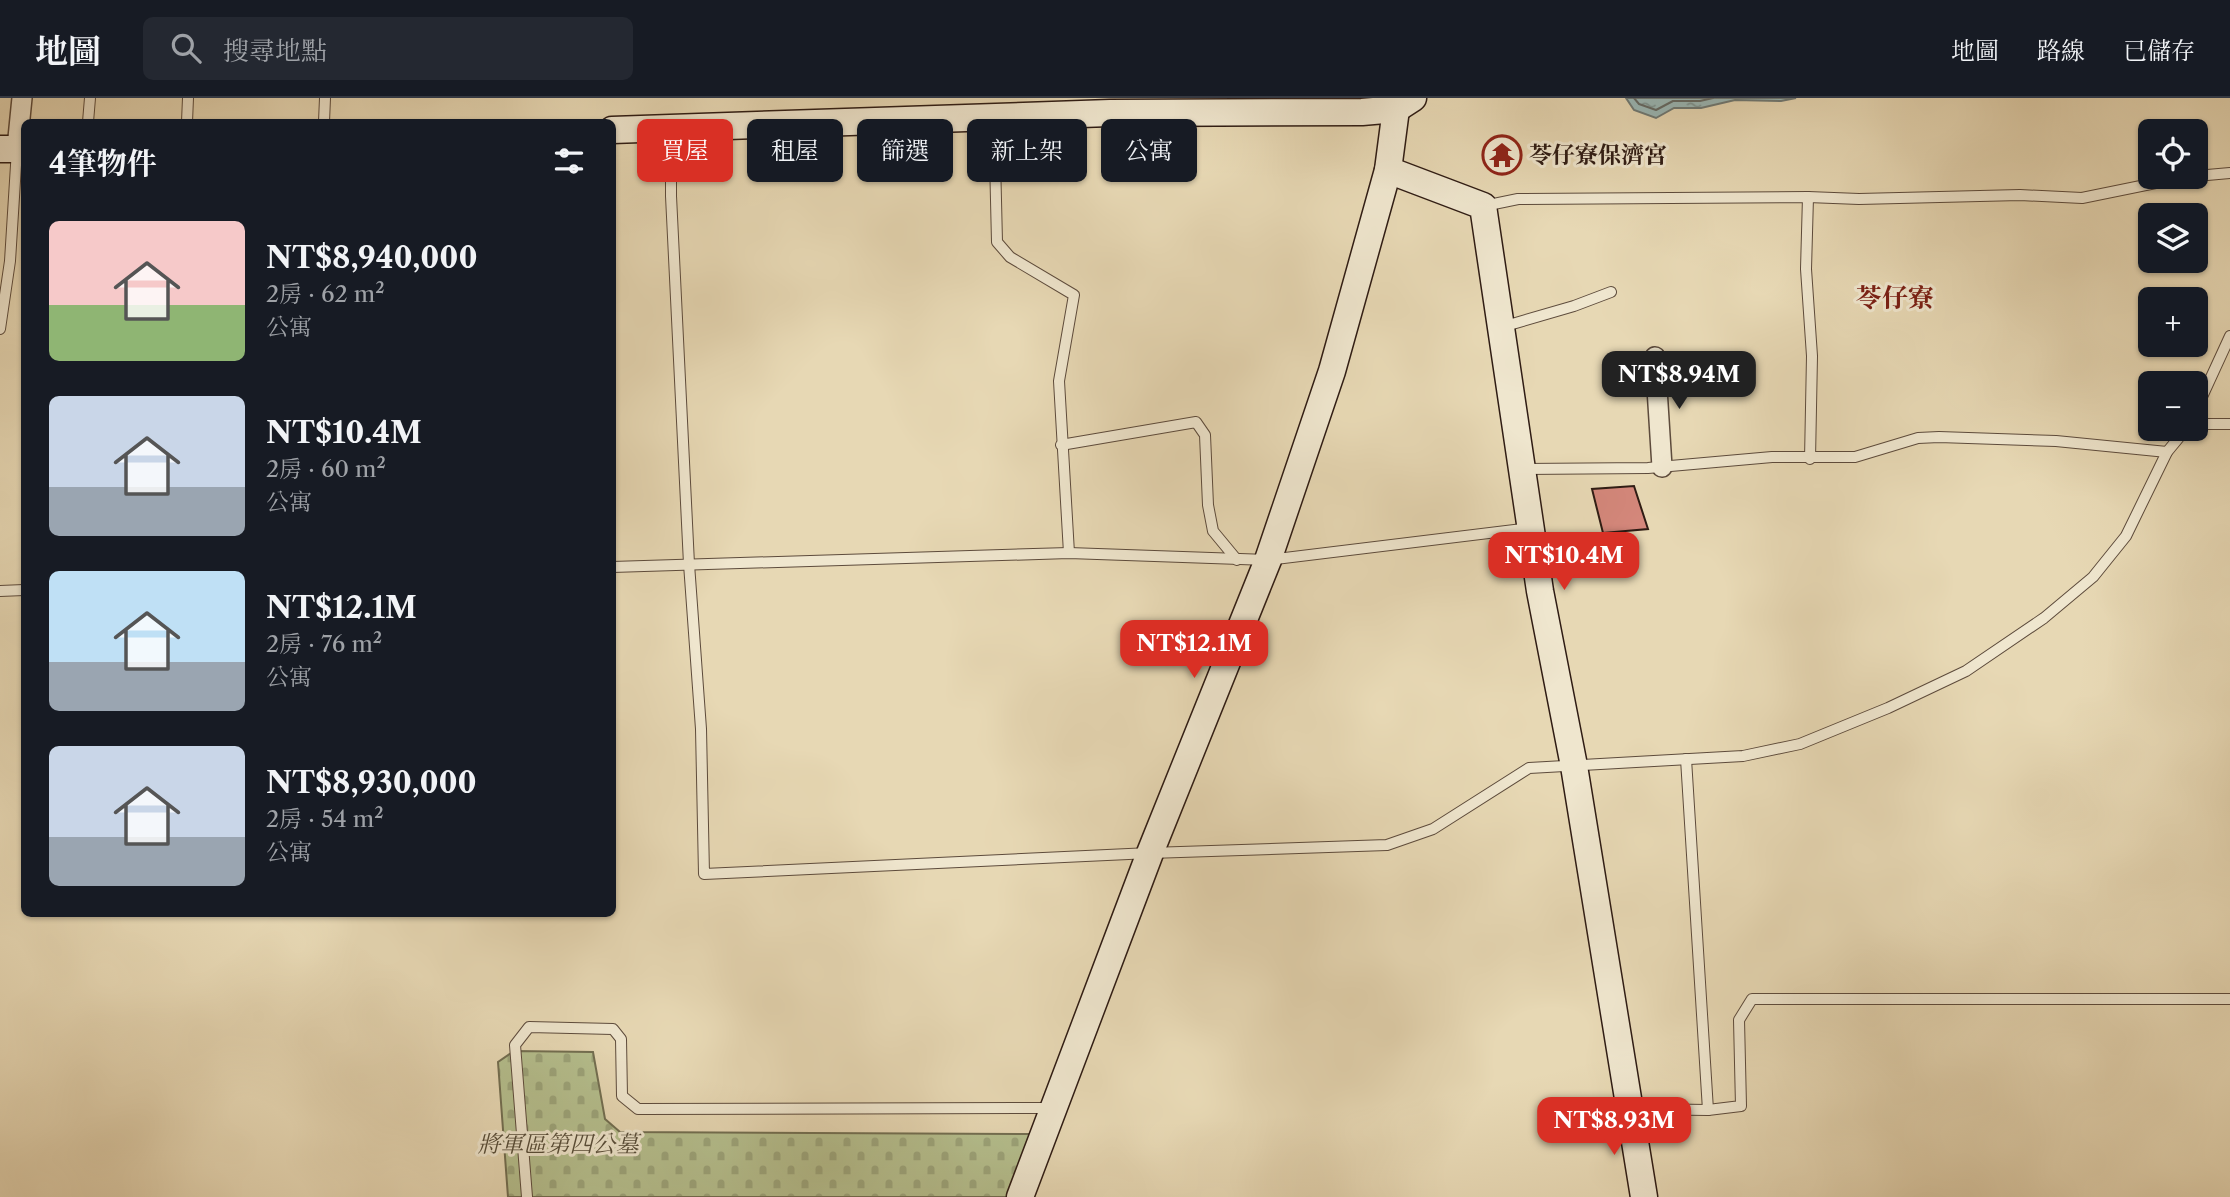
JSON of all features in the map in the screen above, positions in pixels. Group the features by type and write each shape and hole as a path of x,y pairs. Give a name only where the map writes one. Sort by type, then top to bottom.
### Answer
{"street":[{"path":"14,149 22,98"},
{"path":"733,124 986,111 1208,106 1362,112 1404,104 1332,371 1268,560 1150,853 1020,1197"},
{"path":"616,130 637,129"},
{"path":"1388,170 1483,206 1548,638 1574,766 1644,1197"},
{"path":"1655,357 1662,467"}],"lane":[{"path":"88,119 90,98"},
{"path":"187,119 188,98"},
{"path":"324,119 325,98"},
{"path":"986,111 997,242 1010,257 1074,295 1059,381 1069,553"},
{"path":"0,329 10,261 14,149"},
{"path":"2208,175 2230,173"},
{"path":"671,182 689,564 701,729 704,874 1387,845 1433,829 1529,768 1742,756 1800,744 1888,708 1966,671 2044,618 2093,577 2126,536 2167,452 2176,441"},
{"path":"1483,206 1518,199 1808,197 1859,200 2020,195 2082,198 2138,187"},
{"path":"1808,197 1806,270 1812,356 1810,458"},
{"path":"1500,327 1574,306 1611,292"},
{"path":"2208,384 2230,336"},
{"path":"1061,445 1196,422 1205,435 1208,505 1213,531 1237,560"},
{"path":"2208,424 2230,424"},
{"path":"1523,469 1662,467 1772,457 1855,457 1918,438 2056,441 2167,452"},
{"path":"616,567 1069,553 1268,560 1531,528"},
{"path":"0,591 21,590"},
{"path":"1686,759 1708,1110"},
{"path":"1631,1109 1708,1110 1741,1106 1739,1020 1752,999 2230,999"},
{"path":"527,1197 515,1045 529,1027 613,1029 621,1040 622,1096 638,1109 1054,1108"}],"green space":[{"name":"將軍區第四公墓","path":"514,1051 593,1052 605,1119 620,1132 1035,1134 1010,1197 508,1197 498,1062"}],"water":[{"path":"1626,98 1796,98 1781,101 1735,100 1701,108 1674,108 1656,118 1634,110"}],"building":[{"path":"1634,486 1648,529 1603,533 1592,489"}],"place":[{"name":"苓仔寮保濟宮","path":"1502,155"}],"district":[{"name":"苓仔寮","path":"1895,298"}]}
